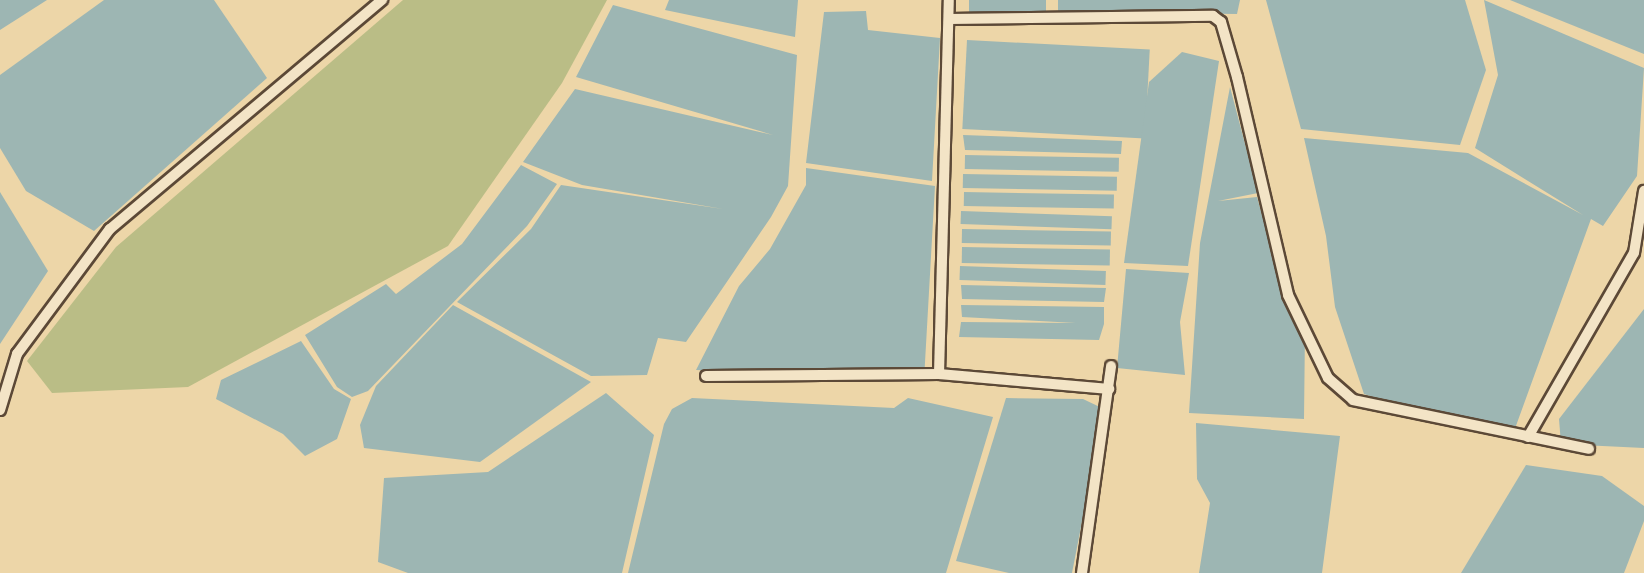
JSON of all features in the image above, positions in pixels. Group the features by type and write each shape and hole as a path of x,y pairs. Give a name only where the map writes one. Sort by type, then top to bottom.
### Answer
{"lane":[{"path":"0,410 17,354 110,229 382,0"},
{"path":"939,374 949,0"},
{"path":"949,19 1213,16 1221,22 1237,77 1288,295 1328,378 1353,400 1590,449"},
{"path":"1528,437 1634,253 1644,191"},
{"path":"1082,573 1111,366"},
{"path":"706,376 939,374 1109,389"}],"green space":[{"path":"403,0 607,0 562,83 448,246 188,387 52,393 27,361 116,247"}],"water":[{"path":"0,0 47,0 0,30"},
{"path":"104,0 214,0 267,78 94,231 26,191 0,148 0,75"},
{"path":"669,0 798,0 795,37 665,10"},
{"path":"969,0 1046,0 1046,19 969,19"},
{"path":"1058,0 1240,0 1237,14 1058,12"},
{"path":"1266,0 1465,0 1486,70 1460,145 1301,129"},
{"path":"1484,0 1644,68 1637,176 1603,226 1591,219 1513,434 1441,420 1364,394 1335,307 1326,236 1304,138 1468,153 1583,215 1475,148 1498,75"},
{"path":"1510,0 1644,0 1644,54"},
{"path":"613,5 797,55 788,186 771,217 686,342 658,338 647,375 591,376 457,302 531,229 561,185 723,209 582,185 523,162 575,89 773,135 576,77"},
{"path":"866,11 868,30 940,38 932,181 806,163 824,12"},
{"path":"967,40 1150,50 1145,138 962,129"},
{"path":"1182,52 1219,61 1188,266 1124,263 1149,82"},
{"path":"1230,87 1258,193 1218,201 1257,197 1270,243 1275,243 1305,330 1304,419 1189,413 1200,243"},
{"path":"963,135 1122,141 1121,154 965,150"},
{"path":"965,155 1119,158 1119,172 965,169"},
{"path":"521,165 557,184 527,226 368,391 352,397 337,387 305,335 386,284 396,294 462,244"},
{"path":"806,168 935,186 924,380 696,370 739,286 770,249 806,185"},
{"path":"963,174 1117,177 1117,191 963,188"},
{"path":"0,192 48,271 0,344"},
{"path":"964,192 1114,195 1114,209 964,206"},
{"path":"961,211 1112,216 1111,229 961,224"},
{"path":"962,229 1111,232 1111,246 962,243"},
{"path":"962,247 1110,250 1110,266 962,263"},
{"path":"960,266 1106,271 1105,285 960,280"},
{"path":"1126,269 1189,273 1180,322 1185,375 1117,368"},
{"path":"961,285 1106,288 1104,302 962,299"},
{"path":"453,305 591,382 480,462 364,448 360,425 376,386"},
{"path":"961,305 1104,307 1104,324 1099,340 959,337 961,322 1076,323 962,317"},
{"path":"1644,309 1644,448 1561,444 1559,419"},
{"path":"301,341 334,389 351,399 337,439 305,456 283,434 216,399 221,380"},
{"path":"606,393 654,435 622,573 408,573 378,562 384,478 488,472"},
{"path":"692,398 894,408 908,398 993,417 946,573 628,573 664,424 672,409"},
{"path":"1006,398 1083,399 1104,409 1072,573 1009,573 956,561"},
{"path":"1196,423 1340,436 1322,573 1199,573 1210,503 1197,479"},
{"path":"1526,465 1602,476 1644,506 1644,521 1624,573 1461,573"}]}
